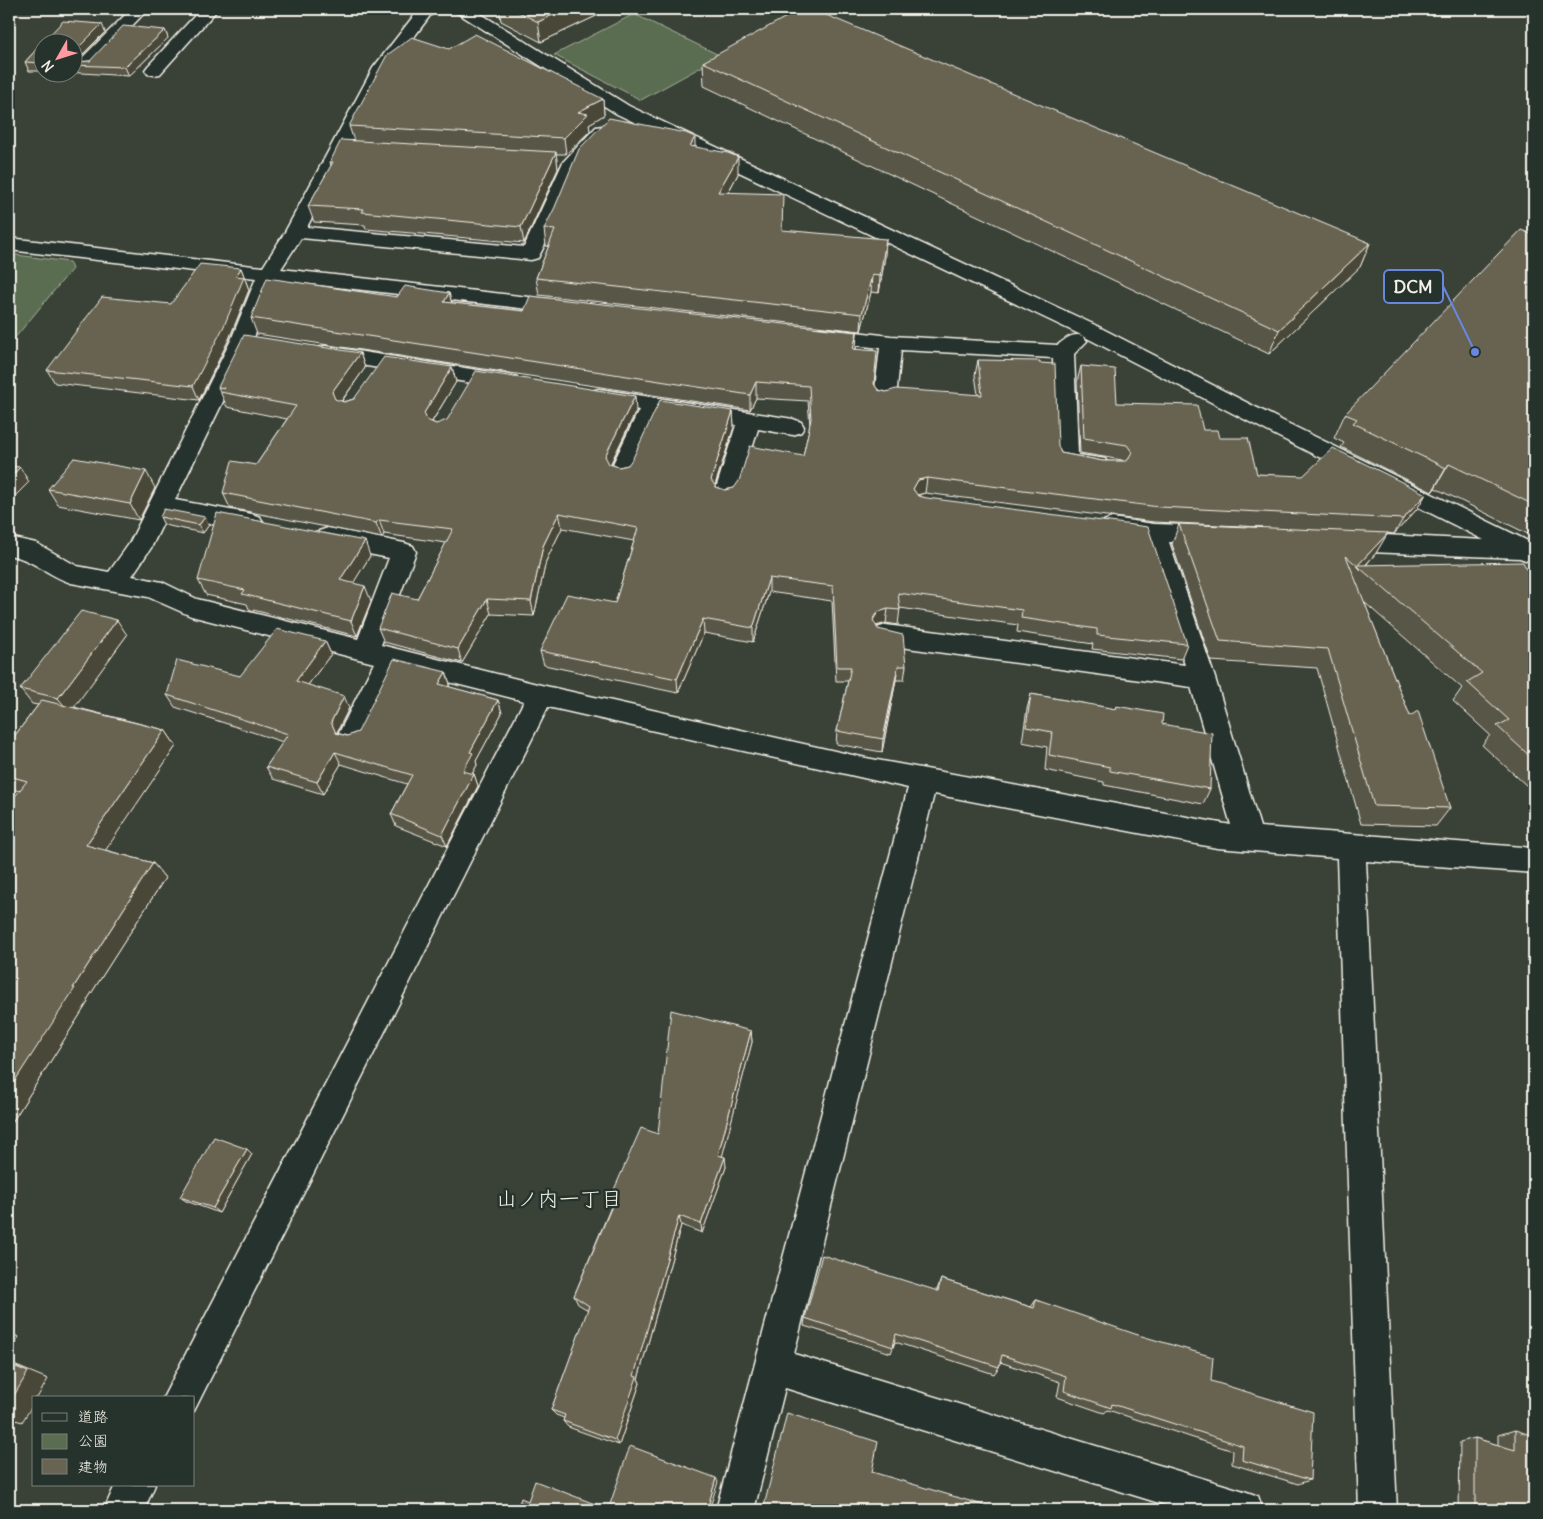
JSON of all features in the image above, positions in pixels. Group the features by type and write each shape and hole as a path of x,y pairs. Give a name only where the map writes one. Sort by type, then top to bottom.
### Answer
{"street":[{"path":"86,64 140,9"},
{"path":"154,70 210,9"},
{"path":"115,582 139,548 160,505 251,341 268,274 294,232 382,68 427,9"},
{"path":"462,9 623,110 1088,330 1275,426 1531,552"},
{"path":"294,232 530,254 546,223 562,162 623,110"},
{"path":"339,149 358,150"},
{"path":"9,244 584,309"},
{"path":"802,333 891,343 1063,352 1088,330"},
{"path":"885,398 891,343"},
{"path":"307,350 376,370 469,384 530,385"},
{"path":"1063,352 1067,461 1114,468"},
{"path":"577,393 793,427"},
{"path":"621,472 652,404"},
{"path":"726,495 749,420"},
{"path":"160,505 277,528"},
{"path":"1087,524 1154,533 1232,536"},
{"path":"306,533 404,552 378,654 352,736"},
{"path":"1154,533 1202,678 1249,838"},
{"path":"1321,541 1531,552"},
{"path":"9,546 27,549 71,574 153,589 191,608 541,695 857,767 1217,836 1534,860"},
{"path":"886,635 1202,678"},
{"path":"182,1396 541,695"},
{"path":"735,1510 924,780"},
{"path":"1351,847 1378,1510"},
{"path":"772,1366 1244,1510"},
{"path":"123,1510 135,1486"}],"green space":[{"path":"634,14 721,56 641,100 554,55"},
{"path":"9,254 69,262 72,269 9,345"}],"building":[{"path":"513,9 565,9 538,22"},
{"path":"801,9 812,9 1370,243 1279,330 703,62"},
{"path":"63,21 102,24 82,44 82,32 53,32"},
{"path":"123,26 165,30 125,67 82,65 82,62 90,61"},
{"path":"475,34 603,99 578,112 588,114 564,138 349,126 387,55 412,37 449,49"},
{"path":"32,54 32,62 25,62"},
{"path":"609,118 686,133 695,137 690,146 728,153 738,157 718,192 783,194 782,230 886,239 880,276 872,275 862,314 536,278 555,230 544,229 579,149"},
{"path":"341,140 556,152 521,227 362,212 364,209 308,206 333,162 330,162"},
{"path":"1521,230 1534,235 1534,505 1449,464 1446,468 1353,423 1357,419 1345,414"},
{"path":"200,264 241,268 236,276 244,277 224,326 193,386 47,370 102,297 171,304"},
{"path":"267,278 397,297 405,286 449,293 444,302 524,311 530,296 857,332 853,349 877,351 874,384 878,390 886,392 896,389 982,395 978,360 1040,361 1040,363 1055,364 1058,446 1061,453 1103,461 1127,461 1132,452 1127,445 1084,438 1081,366 1115,369 1117,403 1197,405 1203,430 1217,430 1219,438 1248,438 1257,474 1303,476 1333,448 1426,494 1403,519 1159,507 927,478 918,480 913,489 918,496 927,498 1148,527 1187,644 1097,635 1097,629 1021,618 1022,610 898,593 900,610 888,609 878,612 873,620 878,629 903,635 906,666 898,666 883,739 837,731 851,667 837,667 833,586 769,578 753,628 703,619 677,679 540,651 567,594 615,603 638,528 559,513 543,546 531,601 487,599 458,649 378,628 392,593 417,599 453,529 379,520 376,523 223,493 232,461 256,465 296,406 220,392 224,388 218,387 244,335 360,353 332,392 335,399 344,402 354,399 384,357 452,367 424,413 427,420 436,424 447,420 476,371 635,396 605,456 609,464 619,467 628,465 633,458 660,400 733,411 711,480 716,487 725,490 734,488 739,481 750,446 803,456 811,419 809,386 756,382 750,395 251,318"},
{"path":"74,458 146,471 130,504 48,489"},
{"path":"9,466 20,467 9,479"},
{"path":"164,509 205,517 199,525 160,517"},
{"path":"217,513 365,541 340,580 365,586 351,621 242,594 245,590 198,580"},
{"path":"1179,524 1388,533 1358,565 1523,562 1534,583 1534,760 1497,726 1509,720 1467,682 1482,673 1346,556 1410,716 1418,711 1450,808 1374,806 1328,649 1220,641"},
{"path":"81,611 117,620 58,698 20,689"},
{"path":"277,629 325,641 296,681 344,696 331,722 336,733 347,736 358,732 394,659 446,672 439,684 498,700 470,752 473,753 463,771 474,774 442,835 391,814 412,775 335,752 317,782 266,767 288,734 167,695 177,660 240,676"},
{"path":"1031,694 1116,709 1116,706 1163,714 1162,724 1212,733 1210,789 1110,771 1110,767 1049,755 1052,732 1026,727"},
{"path":"42,700 165,730 86,845 153,863 9,1090 9,804 27,781 9,776 9,743"},
{"path":"671,1010 751,1031 718,1155 725,1157 701,1224 679,1216 634,1376 637,1377 615,1440 563,1421 565,1415 551,1410 589,1306 574,1296 617,1194 613,1192 641,1128 658,1134"},
{"path":"214,1137 247,1149 213,1208 180,1197"},
{"path":"822,1255 938,1291 941,1279 1034,1308 1036,1300 1135,1334 1213,1357 1211,1381 1313,1412 1310,1480 1242,1460 1243,1446 1112,1404 1111,1408 1064,1391 1066,1376 1002,1355 999,1367 896,1334 893,1347 805,1318"},
{"path":"9,1364 28,1372 9,1404"},
{"path":"787,1413 878,1442 872,1472 983,1505 982,1510 763,1510"},
{"path":"1515,1430 1534,1436 1534,1510 1475,1510 1475,1438 1515,1450"},
{"path":"630,1446 716,1478 707,1510 608,1510"},
{"path":"535,1481 600,1506 598,1510 517,1510 521,1498 528,1501"}],"place":[{"name":"DCM","path":"1475,352"}],"district":[{"name":"山ノ内一丁目","path":"559,1199"}]}
